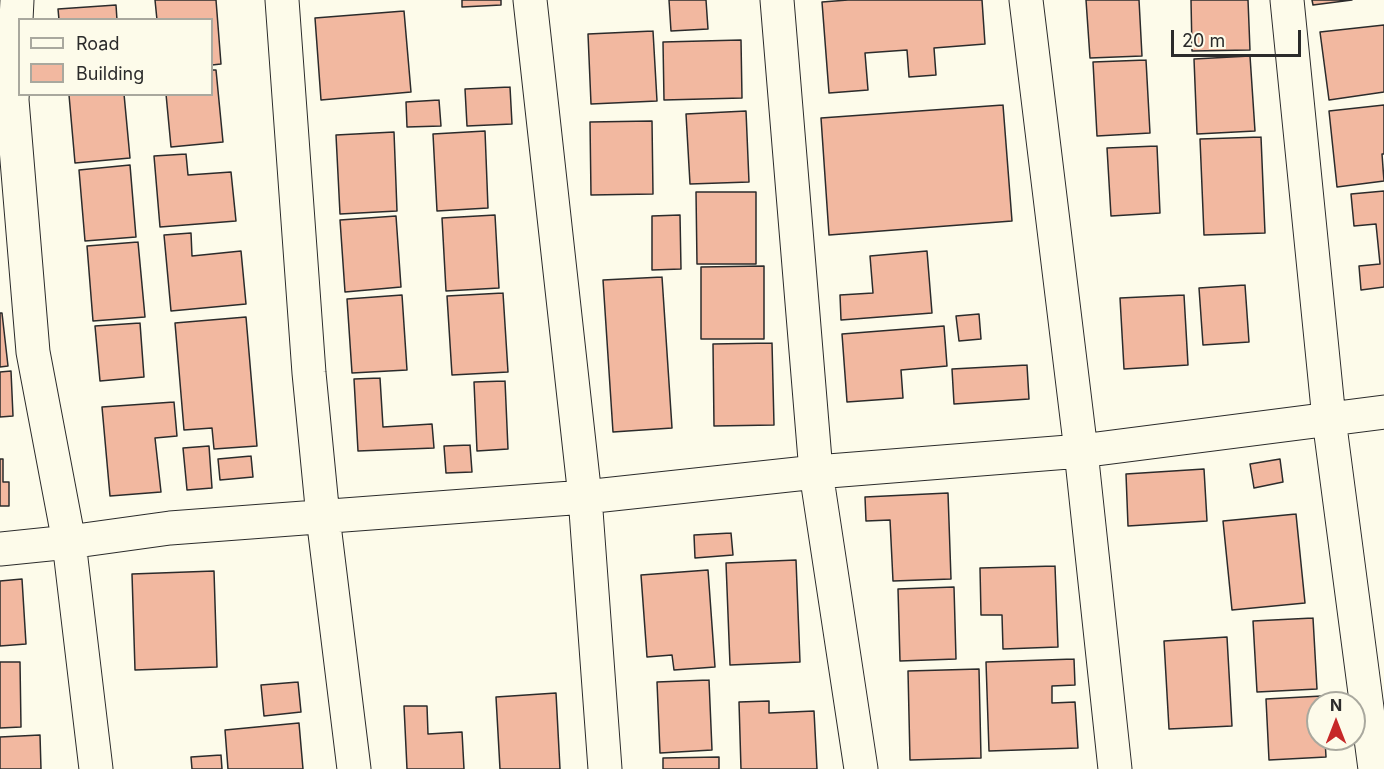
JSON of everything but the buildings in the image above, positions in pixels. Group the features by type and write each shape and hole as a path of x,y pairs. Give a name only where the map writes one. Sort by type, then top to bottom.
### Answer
{"street":[{"path":"17,0 12,100 33,352 69,542 96,769"},
{"path":"282,0 309,373 322,517 354,769"},
{"path":"530,0 585,497 605,769"},
{"path":"777,0 816,472 861,769"},
{"path":"1026,0 1081,451 1115,769"},
{"path":"1287,0 1329,419 1375,769"},
{"path":"0,549 170,528 585,497 816,472 1081,451 1384,412"}]}
